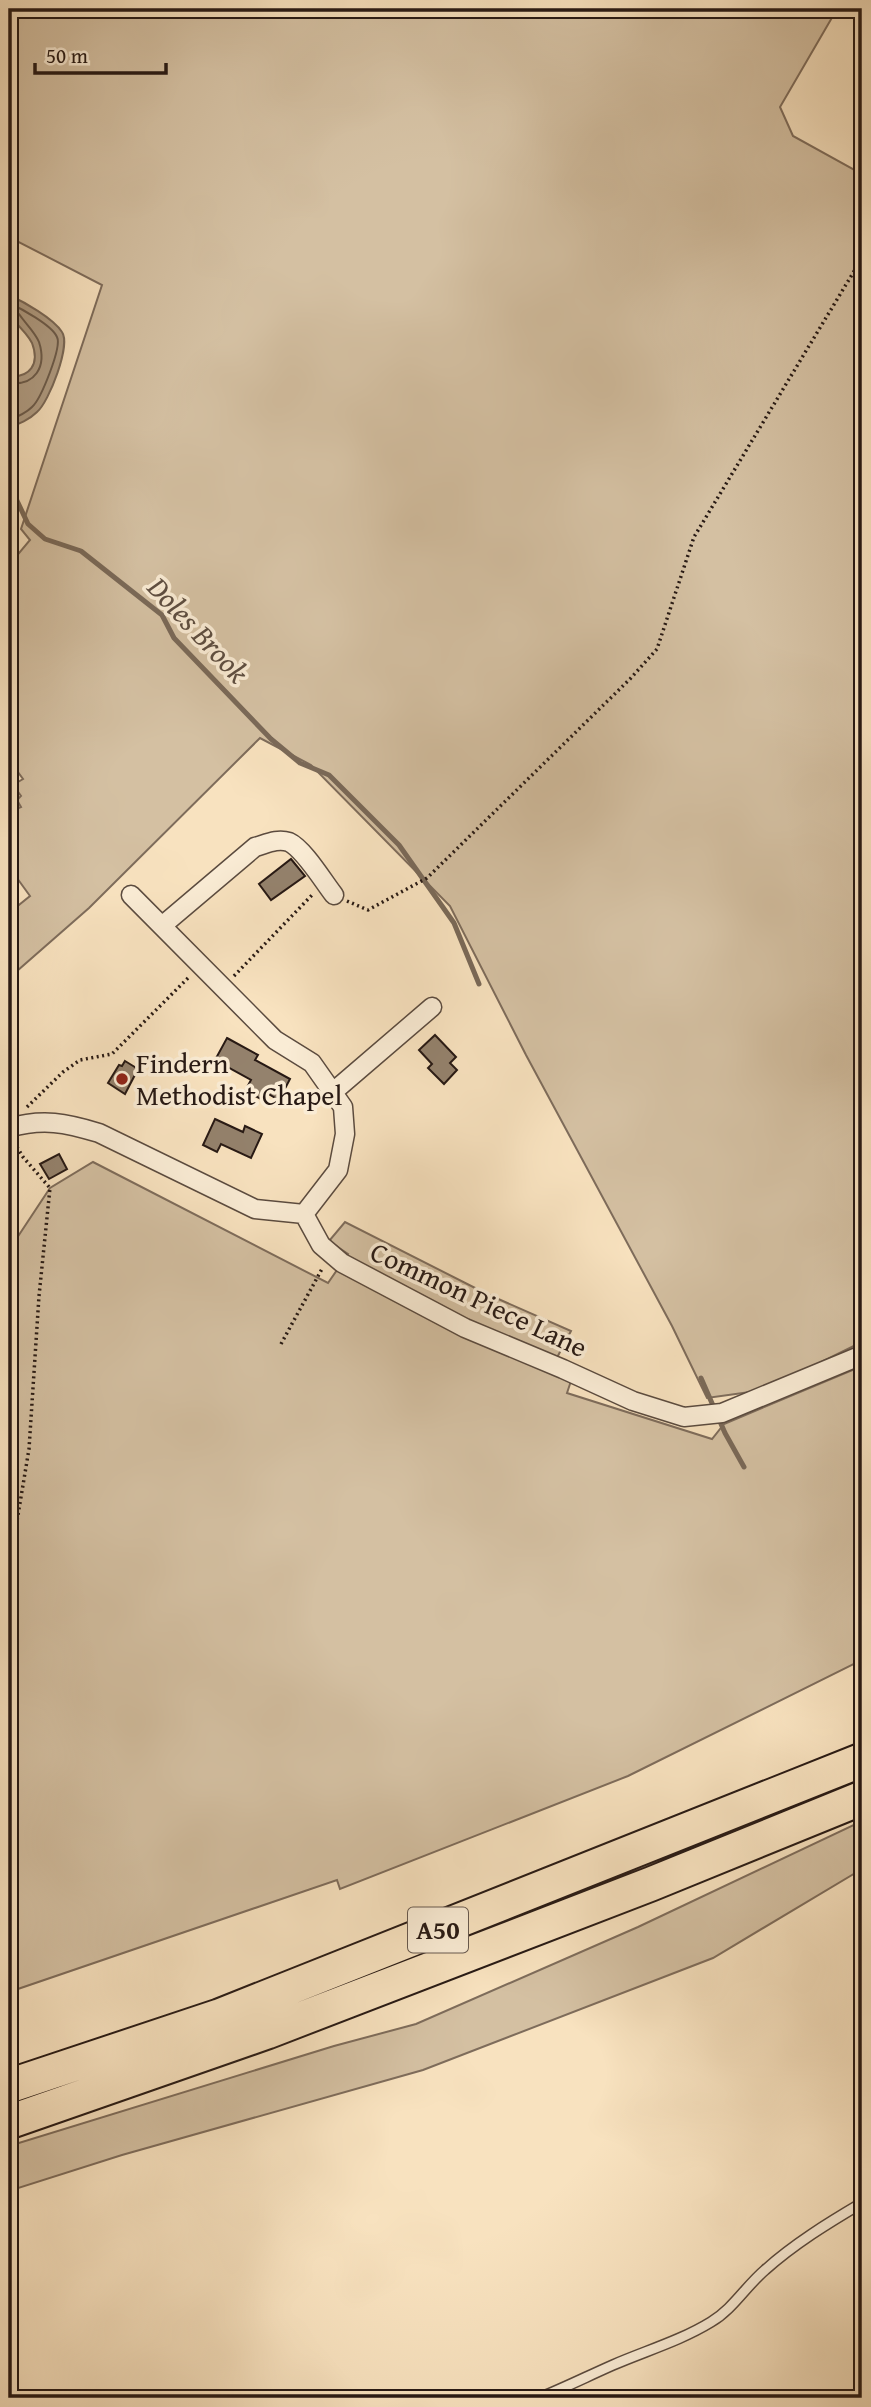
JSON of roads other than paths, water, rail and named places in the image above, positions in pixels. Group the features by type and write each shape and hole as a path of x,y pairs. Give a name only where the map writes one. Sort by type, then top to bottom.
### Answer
{"highway":[{"name":"A50","path":"9,2086 219,2016 862,1760"},
{"name":"A50","path":"9,2122 267,2032 651,1884 862,1798"}],"street":[{"path":"163,925 255,848 273,841 289,843 297,850 334,895"},
{"path":"9,1128 43,1121 72,1125 99,1133 255,1209 304,1214 338,1170 345,1134 343,1107 312,1063 275,1040 131,895"},
{"path":"333,1092 432,1007"},
{"name":"Common Piece Lane","path":"304,1214 321,1245 342,1263 464,1328 633,1401 684,1418 716,1414 862,1355"}],"lane":[{"path":"539,2398 712,2322 730,2308 766,2269 829,2223 862,2203"}],"water":[{"path":"9,295 52,321 62,332 64,349 57,373 42,406 34,415 9,427 9,376 28,372 35,357 28,337 14,321 9,321"}],"waterway":[{"name":"Doles Brook","path":"9,488 28,524 45,539 81,551 162,615 174,638 271,739 300,763 329,775 399,845 454,923 479,984"},
{"path":"701,1378 725,1433 744,1467"}],"place":[{"name":"Findern Methodist Chapel","path":"122,1079"}]}
